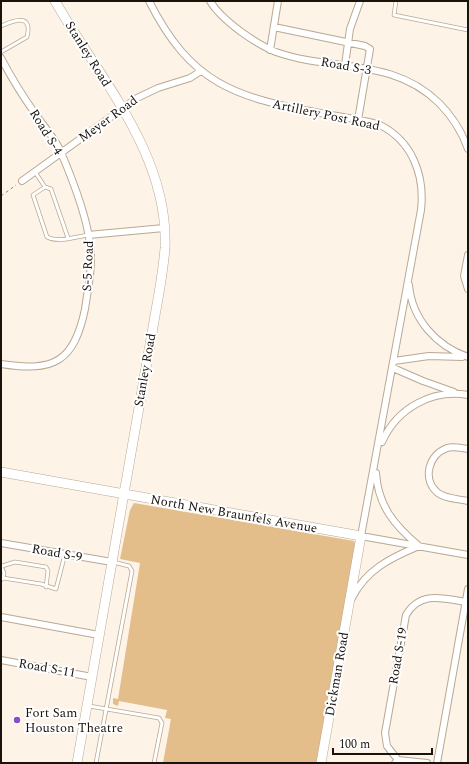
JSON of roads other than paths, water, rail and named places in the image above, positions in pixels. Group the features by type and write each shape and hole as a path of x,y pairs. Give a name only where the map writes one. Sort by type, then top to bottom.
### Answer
{"street":[{"name":"Stanley Road","path":"55,1 137,134 156,182 164,228 163,264 77,763"},
{"name":"Artillery Post Road","path":"149,1 172,38 201,71 231,90 268,103 380,125 396,135 410,151 418,170 421,183 422,201 393,368 361,536"},
{"name":"Road S-3","path":"210,1 223,18 253,40 270,50 287,55 367,69 402,77 422,89 444,108 453,119 468,149"},
{"path":"270,50 278,1"},
{"path":"345,65 350,29 360,1"},
{"path":"274,27 348,42 365,46 370,49 358,120"},
{"name":"Road S-4","path":"1,58 18,90 61,154 82,211 88,234"},
{"name":"Meyer Road","path":"22,181 142,95 190,78 201,71"},
{"name":"S-5 Road","path":"1,364 26,368 46,366 62,357 72,347 82,324 87,296 91,258 88,234 164,228"},
{"path":"468,255 464,276 468,289"},
{"path":"409,278 412,298 422,322 445,346 468,357"},
{"path":"394,361 448,356 468,357"},
{"path":"393,368 423,381 460,394 468,395"},
{"path":"378,450 387,431 403,412 432,397 460,394"},
{"path":"468,449 448,448 436,454 430,463 428,473 431,484 439,493 447,497 468,501"},
{"name":"Artillery Post Road","path":"375,464 378,489 386,512 396,525 419,546"},
{"name":"North New Braunfels Avenue","path":"1,472 468,555"},
{"name":"Dickman Road","path":"321,763 361,536"},
{"name":"Road S-9","path":"1,543 112,562"},
{"name":"Dickman Road","path":"349,609 359,586 376,568 386,561 419,546"},
{"path":"437,763 468,589"},
{"name":"Road S-19","path":"396,761 387,746 385,733 406,615 411,605 423,598 466,602"},
{"path":"1,617 99,635"},
{"name":"Road S-11","path":"1,660 92,676"},
{"path":"396,761 427,763"}],"lane":[{"path":"396,1 394,15 468,30"},
{"path":"1,26 19,19 24,20 28,32 26,37 1,52"},
{"path":"35,172 44,187 51,189 68,238"},
{"path":"44,187 33,196 47,237 52,240 88,234"},
{"path":"46,587 48,571 46,567 15,562 2,566 4,573 2,579 41,584 46,587 56,589 65,554"},
{"path":"96,763 132,571 129,566 112,562"},
{"path":"87,705 159,718 162,723 154,763"}],"place":[{"name":"Fort Sam Houston Theatre","path":"17,720"}]}
